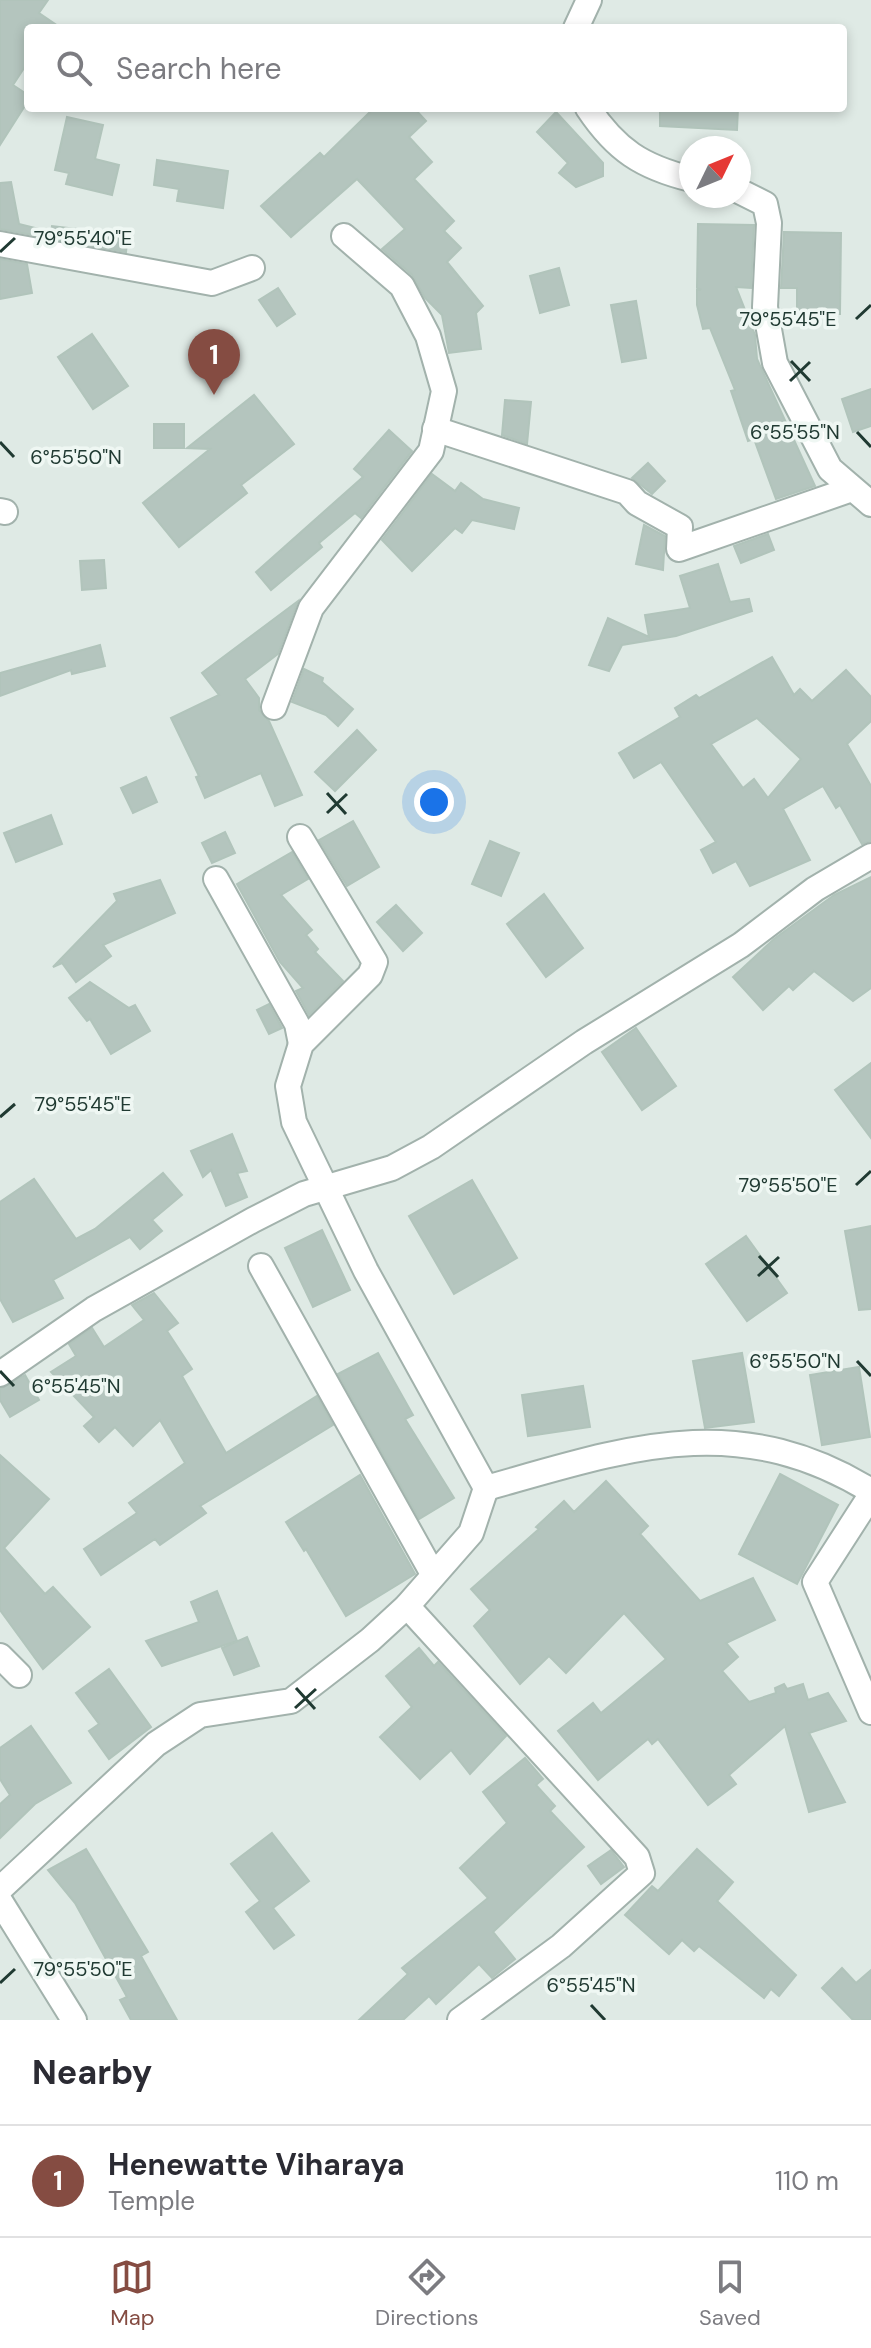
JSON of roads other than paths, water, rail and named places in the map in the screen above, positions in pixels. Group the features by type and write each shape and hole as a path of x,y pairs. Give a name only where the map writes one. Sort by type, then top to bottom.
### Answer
{"street":[{"path":"578,24 589,0"},
{"path":"591,112 603,131 628,156 679,175"},
{"path":"751,197 765,204 769,223 765,307 775,363 830,469 861,497"},
{"path":"274,707 311,608 431,451 444,391 428,336 402,286 344,236"},
{"path":"0,244 212,283 252,268"},
{"path":"435,429 627,492 637,503 680,527 679,549 861,497"},
{"path":"0,1889 156,1744 200,1715 291,1701 407,1606 471,1533 486,1488 366,1271 294,1122 288,1086 301,1044 370,975 375,962 300,837"},
{"path":"0,1374 94,1309 304,1194 392,1168 431,1147 584,1042 741,945 815,889 871,856"},
{"path":"216,879 297,1024 301,1044"},
{"path":"261,1266 433,1574"},
{"path":"486,1488 633,1447 733,1441 799,1457 871,1493 815,1582 871,1712"},
{"path":"407,1606 637,1857 642,1873 561,1946 460,2020"},
{"path":"0,1656 19,1675"},
{"path":"0,1901 74,2020"}],"place":[{"name":"Henewatte Viharaya","path":"214,395"}]}
